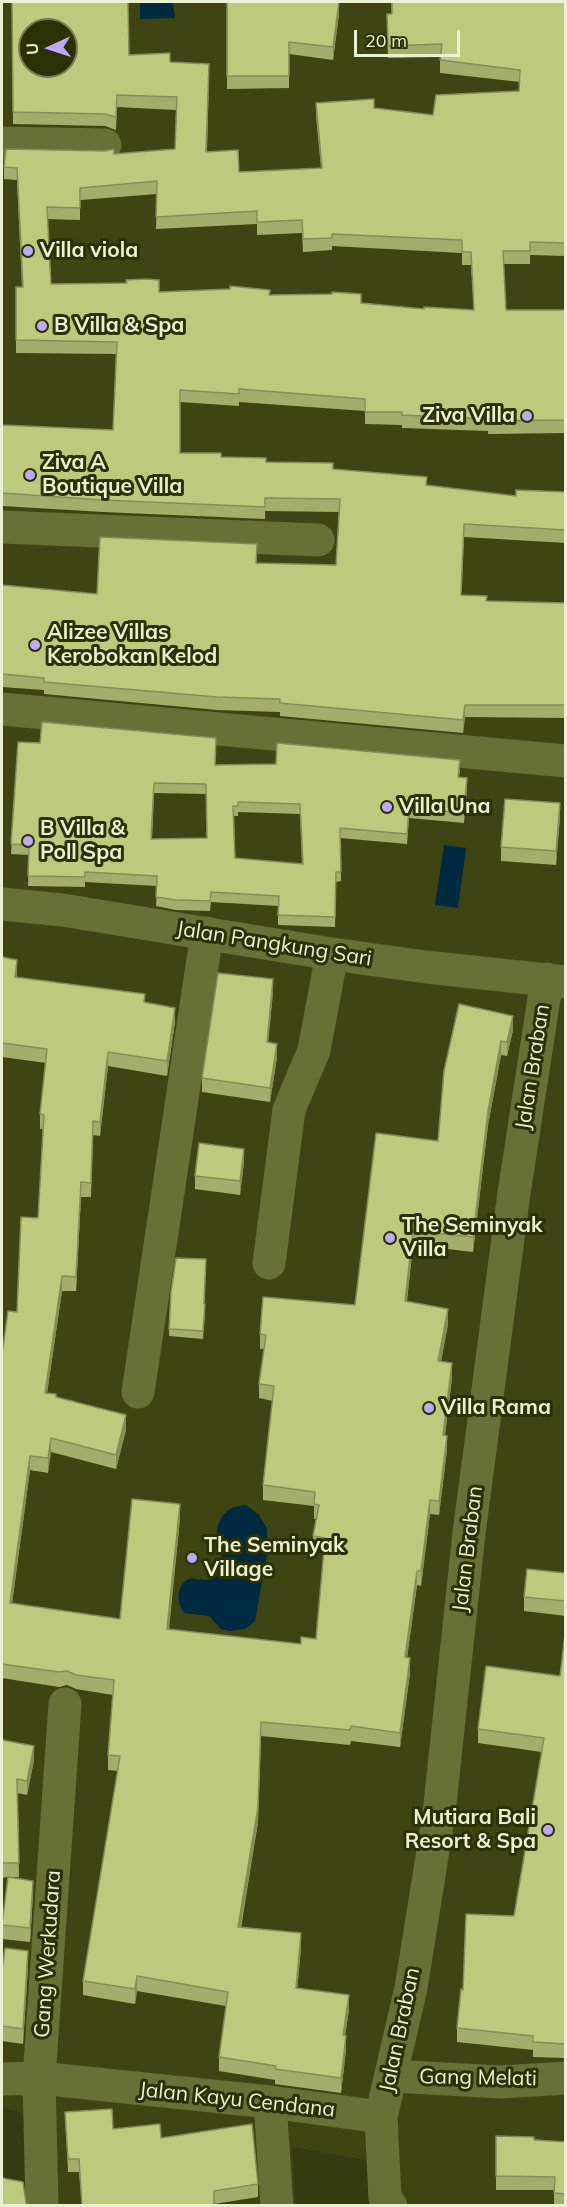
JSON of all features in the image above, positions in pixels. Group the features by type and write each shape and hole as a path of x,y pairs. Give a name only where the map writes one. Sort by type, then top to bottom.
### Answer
{"street":[{"path":"2,143 105,145"},
{"path":"2,526 318,540"},
{"path":"2,709 566,760"},
{"name":"Jalan Pangkung Sari","path":"2,904 62,910 426,967 556,980"},
{"path":"138,1392 207,933"},
{"path":"269,1263 289,1110 314,1050 332,954"},
{"name":"Jalan Braban","path":"381,2116 411,1988 439,1813 470,1521 514,1193 556,980"},
{"name":"Gang Werkudara","path":"42,2205 39,2078 65,1704"},
{"name":"Gang Melati","path":"391,2076 501,2082 566,2078"},
{"name":"Jalan Kayu Cendana","path":"2,2079 39,2078 381,2116"},
{"path":"270,2102 277,2205"},
{"path":"381,2116 385,2198 391,2205"}],"shaded area":[{"path":"2,2 565,2 565,2205 401,2205 399,2166 292,2147 296,2205 39,2205 39,2116 2,2108"}],"water":[{"path":"140,2 173,2 175,18 140,19"},
{"path":"444,845 466,848 458,908 435,905"},
{"path":"246,1505 259,1515 267,1528 267,1554 255,1621 245,1629 229,1631 221,1629 209,1616 184,1613 178,1594 186,1580 209,1580 218,1574 222,1558 217,1538 218,1525 229,1510"}],"building":[{"path":"12,2 128,2 129,55 170,53 170,62 209,64 206,152 238,150 239,172 322,168 316,103 374,99 374,108 433,115 436,95 519,91 520,70 440,60 442,44 388,46 387,14 392,14 392,2 566,2 566,243 530,242 530,251 503,251 506,310 566,310 566,420 488,421 488,419 402,415 402,412 365,412 365,399 239,389 239,394 180,390 180,453 221,453 221,457 266,458 266,462 333,463 333,469 427,477 426,485 516,496 516,490 566,492 566,530 464,524 461,595 487,596 486,601 566,603 566,705 465,705 463,720 280,703 280,699 217,697 44,682 44,678 2,674 2,585 97,594 100,537 257,544 256,563 336,565 340,499 265,498 265,507 2,493 2,425 113,430 117,342 16,340 16,287 23,287 17,168 4,167 6,149 105,151 114,149 114,154 175,149 177,97 117,95 116,117 105,114 13,112","holes":["157,181 156,217 257,211 257,222 302,220 303,239 332,238 332,234 462,240 462,252 471,252 474,310 424,307 424,309 361,303 361,294 332,292 332,294 269,295 270,290 230,286 230,289 159,292 159,280 146,279 126,280 127,283 51,284 47,207 80,208 80,188"]},
{"path":"227,2 339,2 333,47 289,42 289,76 227,76"},
{"path":"42,722 216,738 215,765 276,764 277,743 460,760 458,777 467,778 464,813 409,808 407,834 340,828 341,872 336,872 335,917 278,915 279,896 211,892 210,901 156,897 157,876 85,872 85,877 28,876 29,845 11,844 18,742 40,743","holes":["154,783 206,784 207,838 151,839","238,802 300,804 303,864 235,858 233,806 238,806"]},
{"path":"505,799 560,803 556,851 501,847"},
{"path":"2,957 17,960 15,977 145,994 144,1002 175,1008 167,1061 108,1052 100,1122 93,1121 91,1183 81,1182 76,1277 62,1276 45,1393 56,1394 56,1397 126,1415 116,1455 51,1438 48,1458 30,1456 10,1603 120,1619 132,1499 180,1504 167,1629 301,1644 301,1637 316,1639 325,1538 313,1536 319,1505 314,1504 315,1492 263,1485 274,1386 259,1384 266,1335 260,1334 263,1297 355,1305 376,1133 438,1141 444,1071 459,1004 513,1016 507,1042 501,1041 488,1111 473,1237 413,1231 405,1301 448,1309 438,1361 452,1363 443,1435 447,1436 439,1501 430,1500 421,1571 417,1571 405,1657 410,1658 400,1733 351,1726 350,1730 261,1722 258,1807 238,1927 301,1933 296,1988 349,1995 343,2035 346,2036 341,2078 275,2069 276,2066 219,2057 228,1992 137,1976 135,1989 83,1981 120,1756 108,1755 114,1680 76,1675 67,1671 59,1672 2,1664 2,1355 8,1311 17,1312 21,1217 38,1218 44,1115 40,1114 47,1049 2,1043"},
{"path":"218,973 273,979 267,1042 277,1044 270,1088 202,1078"},
{"path":"199,1143 244,1149 240,1181 195,1176"},
{"path":"176,1258 206,1259 203,1331 169,1329"},
{"path":"566,1566 566,1601 524,1597 527,1569 565,1573"},
{"path":"566,1626 566,2044 533,2042 533,2036 457,2028 461,1989 463,1990 466,1914 514,1916 544,1738 478,1729 486,1666 560,1676"},
{"path":"2,1740 34,1746 27,1781 17,1779 19,1863 2,1863"},
{"path":"8,1877 33,1881 30,1928 2,1925"},
{"path":"5,1948 28,1951 23,2029 2,2026 2,1970"},
{"path":"112,2109 113,2129 160,2124 161,2138 252,2124 258,2184 214,2191 214,2205 82,2205 79,2159 68,2159 65,2112"},
{"path":"496,2136 534,2137 534,2140 566,2142 566,2194 554,2193 555,2177 496,2176"},
{"path":"2,2178 23,2182 28,2205 2,2205"}],"place":[{"name":"Villa viola","path":"28,251"},
{"name":"B Villa & Spa","path":"42,326"},
{"name":"Ziva Villa","path":"527,416"},
{"name":"Ziva A Boutique Villa","path":"30,475"},
{"name":"Alizee Villas Kerobokan Kelod","path":"35,645"},
{"name":"Villa Una","path":"387,807"},
{"name":"B Villa & Poll Spa","path":"28,841"},
{"name":"The Seminyak Villa","path":"390,1238"},
{"name":"Villa Rama","path":"429,1408"},
{"name":"The Seminyak Village","path":"192,1558"},
{"name":"Mutiara Bali Resort & Spa","path":"548,1830"}]}
